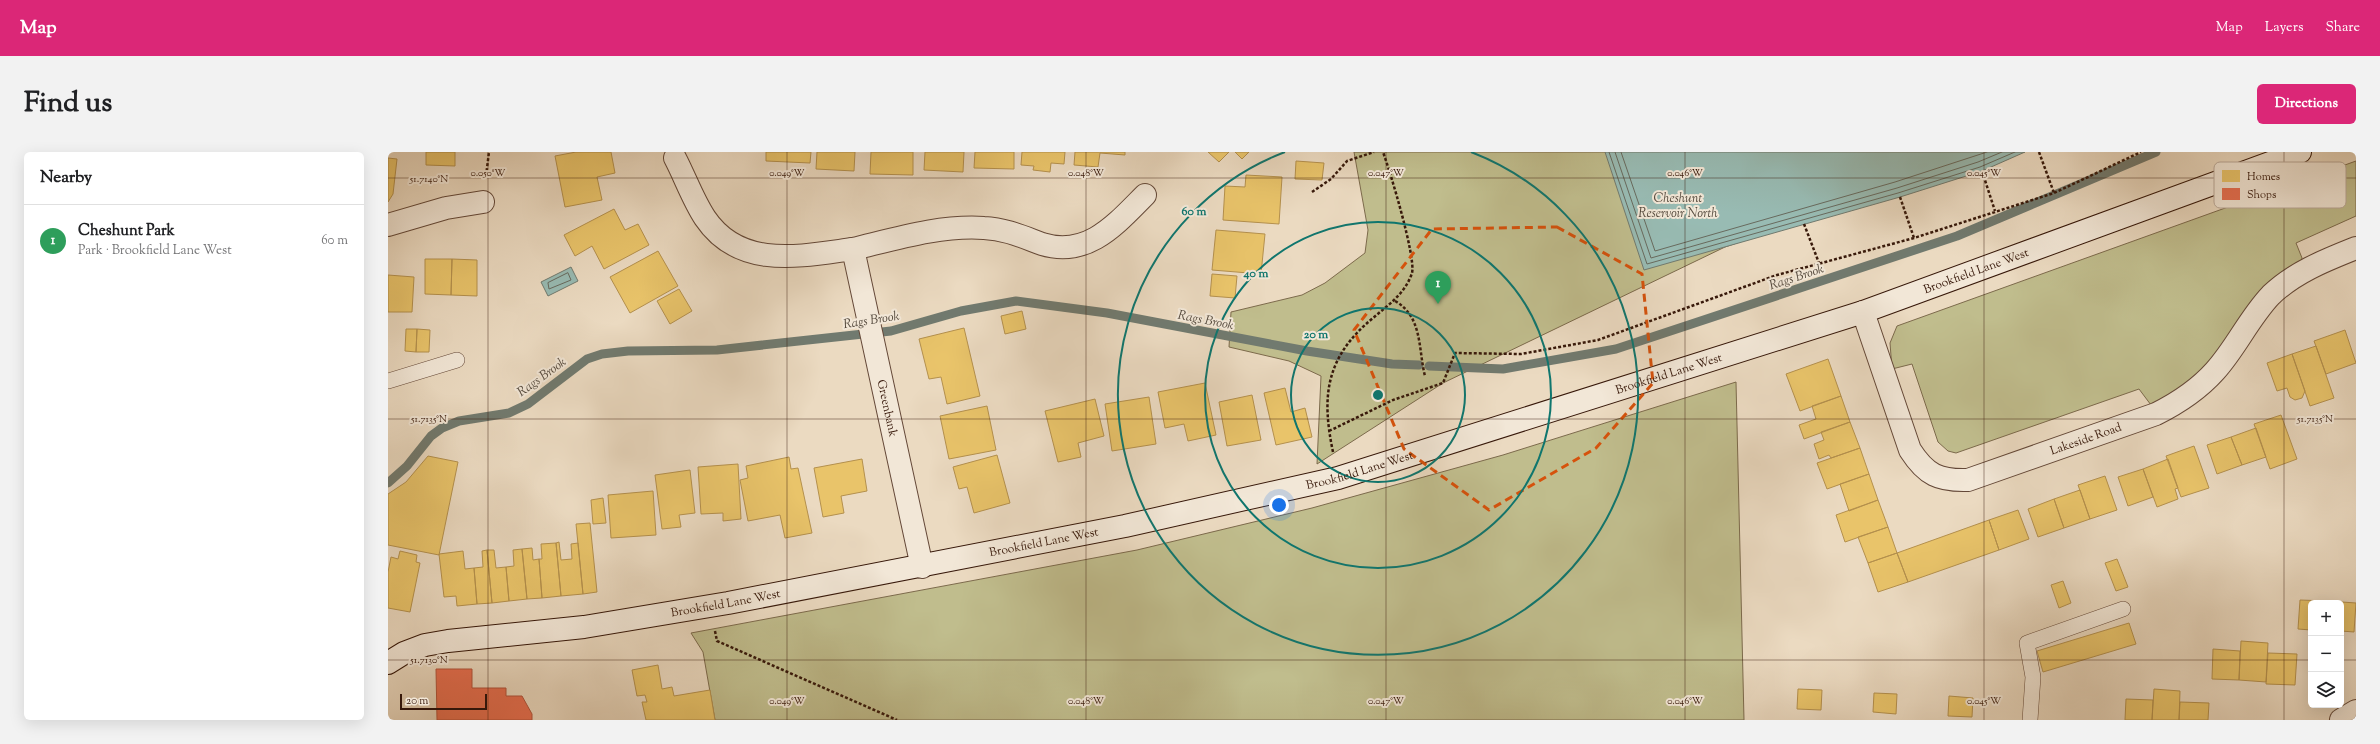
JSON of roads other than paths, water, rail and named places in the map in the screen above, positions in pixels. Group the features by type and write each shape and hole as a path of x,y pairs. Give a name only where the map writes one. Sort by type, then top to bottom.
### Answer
{"main road":[{"name":"Brookfield Lane West","path":"2273,162 2300,152"},
{"path":"675,158 706,218 732,243 769,257 791,258 852,249 955,228 984,228 1012,232 1043,244 1063,248 1078,246 1094,241 1107,232 1145,195"},
{"name":"Brookfield Lane West","path":"388,663 411,650 448,641 584,627 712,606 922,567 1133,524 1338,478 1863,312 2214,183"},
{"path":"388,225 446,208 483,202"},
{"name":"Lakeside Road","path":"1863,312 1910,450 1919,464 1928,472 1952,481 1968,480 2156,414 2177,403 2198,388 2216,371 2258,311 2272,295 2308,269 2356,248"},
{"name":"Greenbank","path":"852,249 922,567"},
{"path":"2341,720 2356,711"}],"lane":[{"path":"388,381 457,360"},
{"path":"2030,720 2033,677 2027,643 2123,609"}],"water":[{"name":"Cheshunt Reservoir North","path":"1605,152 2025,152 1982,171 1900,197 1644,270"},
{"path":"571,267 578,281 548,296 541,282"}],"waterway":[{"name":"Rags Brook","path":"1429,366 1503,369 1616,349 1957,236 2156,152"},
{"name":"Rags Brook","path":"388,483 407,466 431,436 442,428 459,421 509,413 528,404 587,359 602,354 628,351 717,350 891,331 961,311 1016,301 1107,313 1307,351 1392,364 1419,365"}],"place":[{"name":"Cheshunt Park","path":"1438,304"}]}
